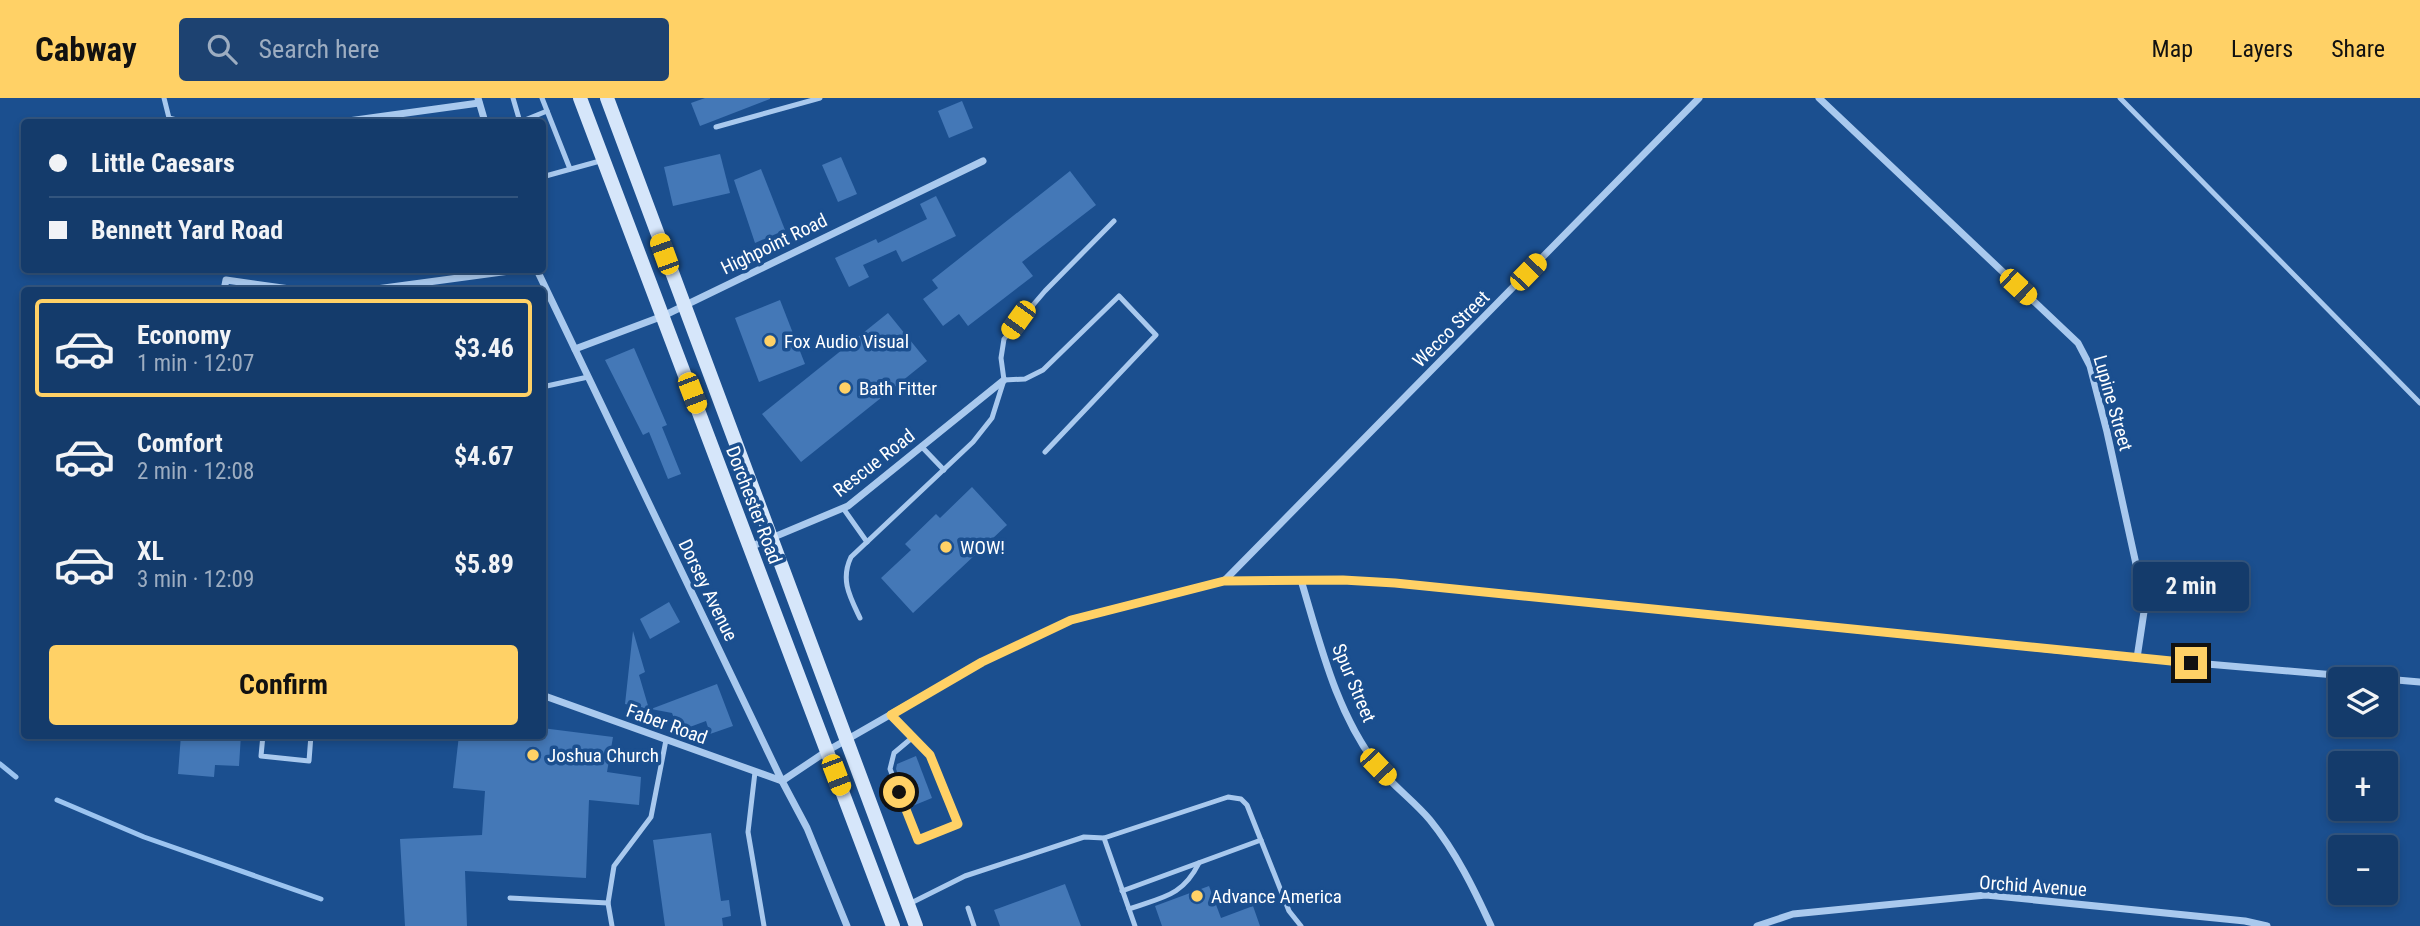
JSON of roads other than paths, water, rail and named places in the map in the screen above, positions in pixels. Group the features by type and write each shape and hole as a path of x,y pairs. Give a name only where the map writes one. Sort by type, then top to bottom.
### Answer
{"main road":[{"name":"Dorchester Road","path":"580,98 893,926"},
{"name":"Dorchester Road","path":"607,98 916,926"}],"street":[{"name":"Wecco Street","path":"1224,581 1699,98"},
{"name":"Lupine Street","path":"1819,98 2078,343 2090,366 2107,432 2145,605 2137,658"},
{"path":"361,119 479,101 484,119"},
{"name":"Highpoint Road","path":"575,349 663,316 983,161"},
{"path":"391,287 495,273"},
{"path":"225,287 226,280 276,287"},
{"name":"Dorsey Avenue","path":"546,289 807,828 847,926"},
{"name":"Rescue Road","path":"749,548 843,508 1004,380"},
{"name":"Spur Street","path":"1301,580 1328,671 1353,725 1378,767 1430,821 1471,881 1491,926"},
{"path":"782,781 827,751 982,662 1071,620 1224,581 1395,583 2137,658 2328,674"},
{"path":"2398,680 2420,682"},
{"name":"Faber Road","path":"546,696 782,781"},
{"name":"Orchid Avenue","path":"1757,926 1793,914 1986,895 2245,921 2267,926"}],"lane":[{"path":"164,98 169,118 173,119"},
{"path":"513,98 519,119"},
{"path":"542,98 570,169"},
{"path":"716,127 820,98"},
{"path":"2120,98 2420,403"},
{"path":"527,119 547,111"},
{"path":"546,176 603,160"},
{"path":"860,618 845,583 844,570 851,557 973,442 992,418 1004,380 1001,358 1004,339 1036,301 1114,221"},
{"path":"1004,380 1025,379 1043,370 1119,296 1156,335 1045,452"},
{"path":"546,386 588,377"},
{"path":"921,446 944,470"},
{"path":"843,508 867,542"},
{"path":"891,715 913,737 930,755 958,824 918,840 890,769 894,753 913,737"},
{"path":"263,739 261,756 309,761 311,739"},
{"path":"612,926 608,904 614,866 651,817 666,740"},
{"path":"755,772 748,832 764,926"},
{"path":"908,905 976,873 1084,837 1104,838 1228,797 1241,799 1247,805 1289,911 1301,926"},
{"path":"1104,838 1135,926"},
{"path":"1122,891 1261,840"},
{"path":"1129,909 1181,890 1189,883 1199,863"},
{"path":"510,898 608,904"},
{"path":"968,908 974,926"}],"waterway":[{"path":"0,764 16,777"},
{"path":"57,800 144,837 321,899"}],"place":[{"name":"Fox Audio Visual","path":"770,341"},
{"name":"Bath Fitter","path":"845,388"},
{"name":"WOW!","path":"946,547"},
{"name":"Joshua Church","path":"533,755"},
{"name":"Advance America","path":"1197,896"}]}
